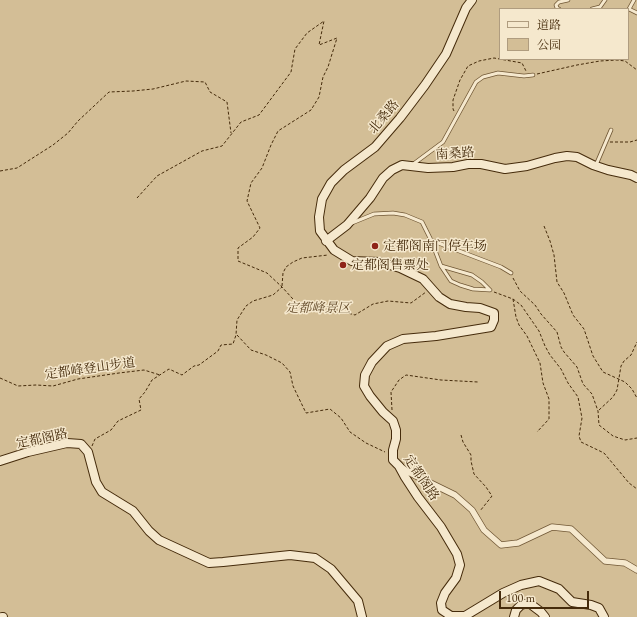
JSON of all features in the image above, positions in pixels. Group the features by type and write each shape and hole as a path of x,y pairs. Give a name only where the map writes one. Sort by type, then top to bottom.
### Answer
{"street":[{"name":"北桑路","path":"326,241 320,231 319,217 322,199 331,182 344,170 375,147 400,118 446,54 466,8 472,0"},
{"name":"南桑路","path":"326,241 347,225 370,198 384,178 392,170 402,165 428,168 453,168 468,164 481,164 505,168 527,166 567,156 637,178"},
{"path":"326,241 334,250 352,261 379,262 400,268 423,279 439,296 450,304 480,308 494,313 494,320 491,327 450,334 403,339 387,346 372,362 365,375 364,386 383,412 393,421"},
{"name":"定都阁路","path":"393,421 396,430 393,460 399,466 409,484 441,527 457,554 460,565 456,578 445,593 441,603 442,610 451,616 465,616 503,593 521,585 539,580 559,589 572,602 599,608 604,617"},
{"name":"定都阁路","path":"0,461 28,452 67,443 81,444 88,452 96,482 102,492 133,511 149,531 159,540 208,563 290,555 315,558 331,569 358,601 362,617"},
{"path":"399,466 408,472 456,495 472,510 484,530 501,545 518,543 552,527 571,529 605,561 625,563 637,570"},
{"path":"514,617 516,610 521,605 529,603 545,617"}],"lane":[{"path":"557,8 556,5 559,2 568,0"},
{"path":"596,8 600,7 605,0"},
{"path":"634,0 629,9 637,13"},
{"path":"411,166 443,142 476,82 483,77 498,73 524,76 533,75"},
{"path":"595,166 611,130"},
{"path":"347,225 374,214 393,213 405,215 422,222 441,266 451,281 473,289 490,290"},
{"path":"431,240 501,267 511,273"},
{"path":"441,266 472,275 490,290"}],"path":[{"path":"136,198 157,176 202,151 222,146 241,122 259,115 291,72 295,49 307,33 324,21 319,45 337,38 328,67 323,77 319,97 311,110 278,131 262,168 252,183 247,201 260,228 253,237 238,248 238,261 267,273 303,310 326,307 355,315 373,304 388,301 411,302 431,288"},
{"path":"533,75 600,61 617,60 625,61 637,70"},
{"path":"0,171 17,168 54,145 109,92 153,89 186,81 205,82 210,92 227,102 231,134"},
{"path":"606,142 630,142 637,140"},
{"path":"544,226 554,255 557,282 573,315 584,329 593,356 603,372 625,382 637,398"},
{"path":"92,448 95,439 111,430 118,421 141,410 139,399 152,380 169,369 182,375 218,351 221,345 233,344 236,335 237,320 246,306 253,301 273,295 282,287 283,273 286,267 302,258 327,256 334,250"},
{"path":"511,273 520,291 536,305 541,314 557,332 561,348 577,367 583,384 592,394 598,411 600,425 613,436 625,440 637,438"},
{"path":"490,290 514,299 521,305 539,331 550,355 561,369 568,383 578,397 582,418 579,436 581,442 604,453 637,489"},
{"path":"514,299 516,317 540,363 543,383 549,399 549,419 537,432"},
{"path":"236,335 252,350 282,363 290,372 294,386 306,413 330,409 341,418 350,432 366,443 393,456"},
{"path":"598,411 617,390 620,380 621,366 631,355 637,342"},
{"name":"定都峰登山步道","path":"0,378 18,386 53,386 78,379 144,370 160,375"},
{"path":"393,421 391,392 399,380 406,375 441,380 478,382"},
{"path":"461,435 463,442 471,455 474,474 492,496 475,516"}],"green space":[{"name":"定都峰景区","path":"0,0 637,0 637,617 0,617"}],"place":[{"name":"定都阁南门停车场","path":"375,246"},
{"name":"定都阁售票处","path":"343,265"}]}
